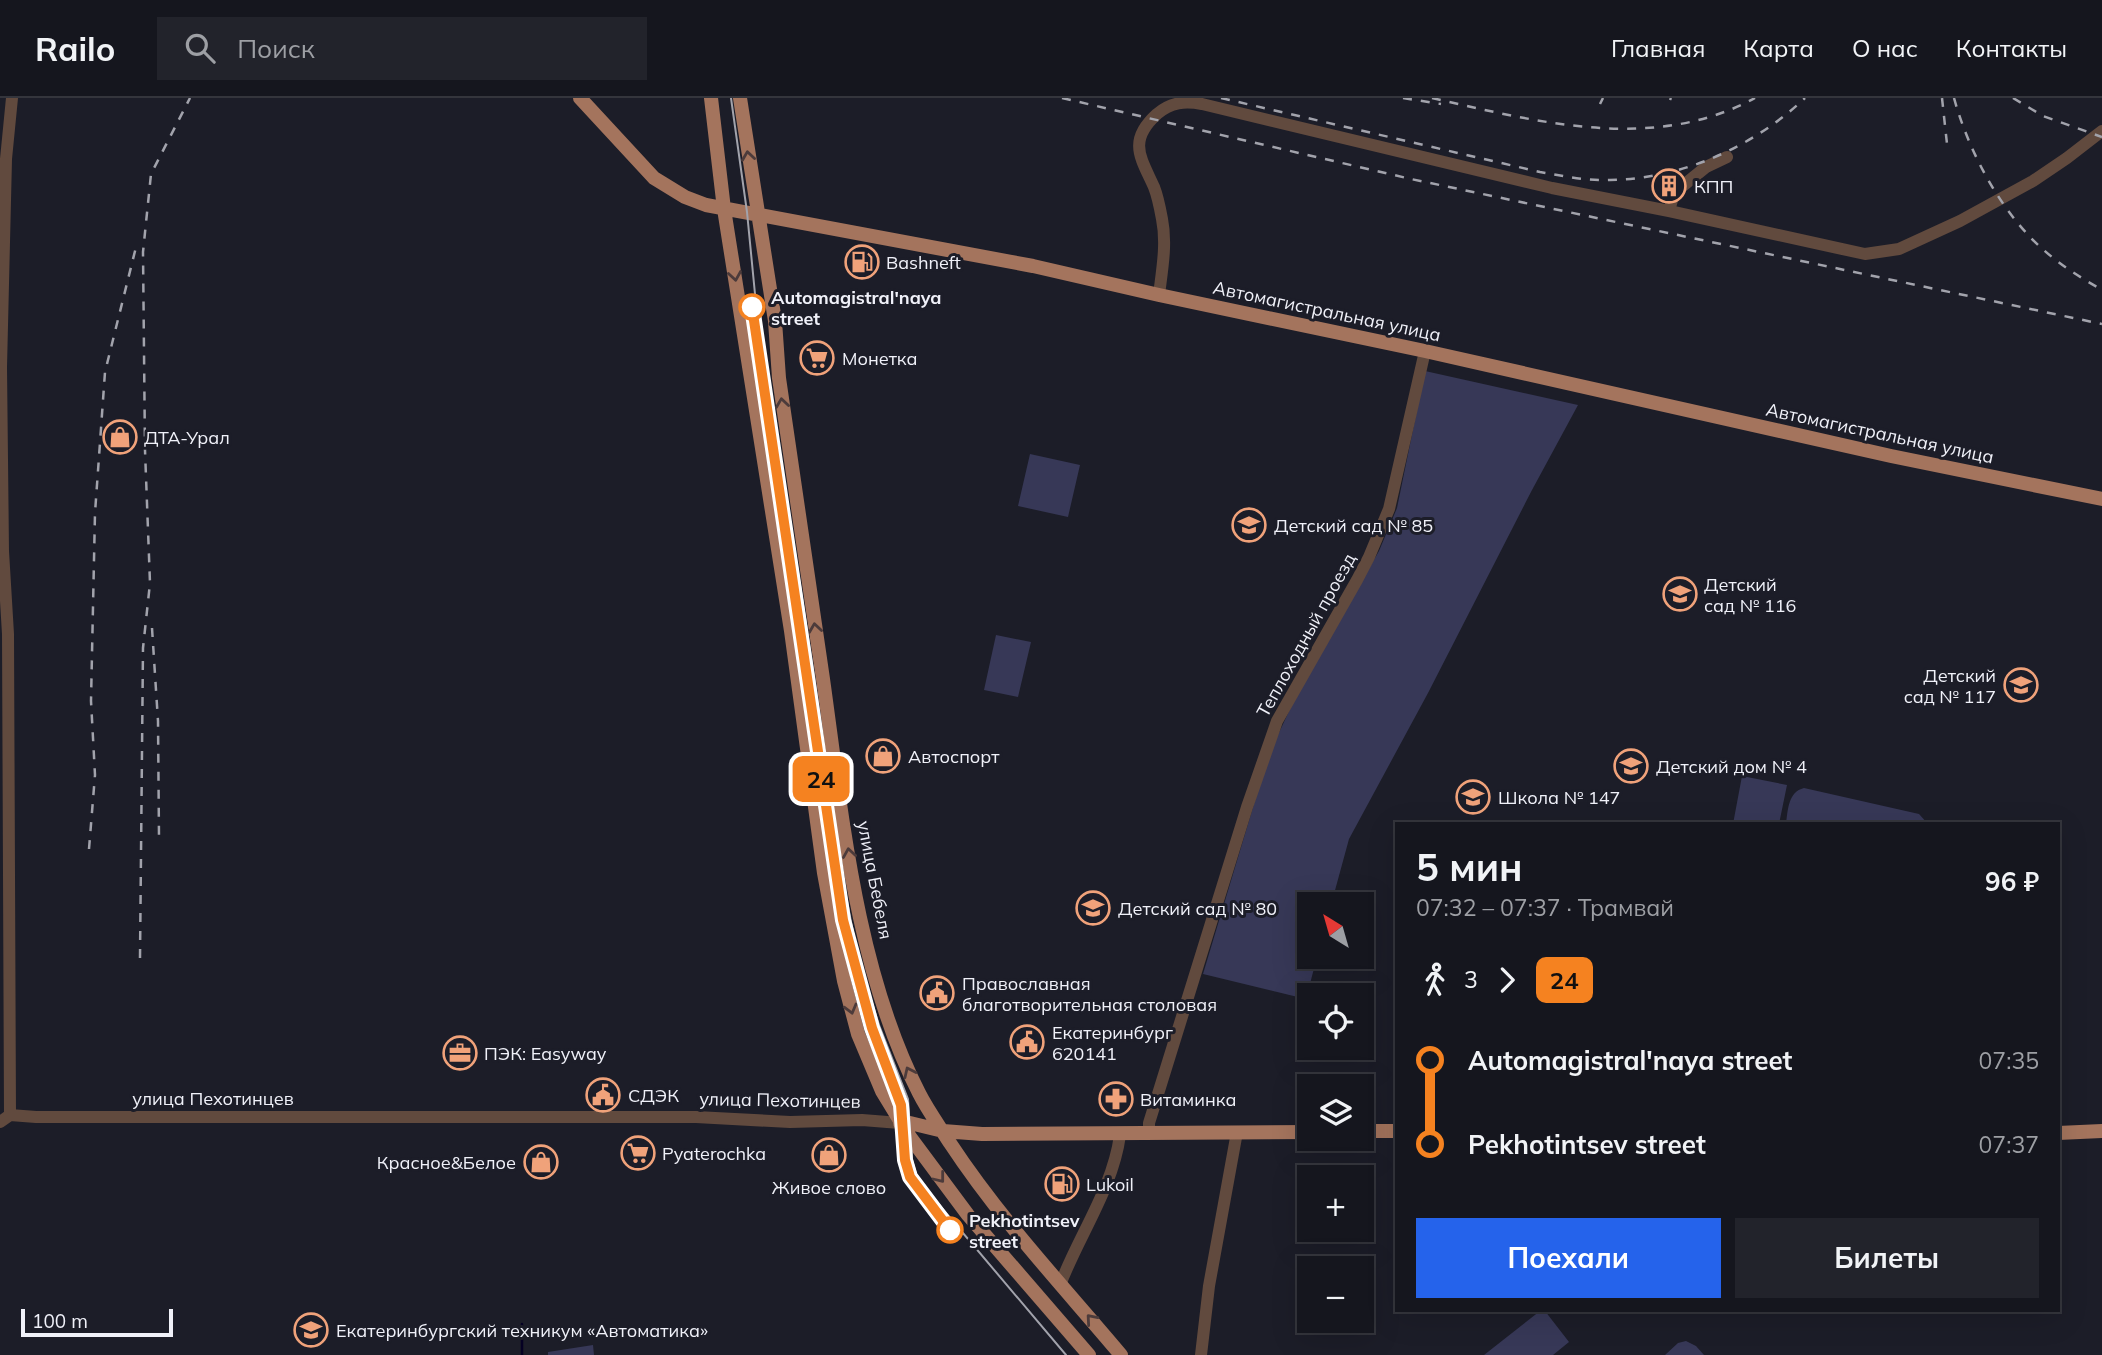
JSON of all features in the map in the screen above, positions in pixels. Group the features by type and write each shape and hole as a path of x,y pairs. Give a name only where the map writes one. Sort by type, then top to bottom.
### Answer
{"main road":[{"name":"Автомагистральная улица","path":"579,98 654,178 685,197 724,209 1033,266 1905,459 2102,499"},
{"path":"711,98 724,209 791,631 824,873 844,981 858,1034 882,1091 900,1123 968,1215 1089,1355"},
{"name":"улица Бебеля","path":"740,98 775,321 779,378 830,732 862,927 874,974 905,1065 921,1097 972,1176 1121,1355"},
{"name":"улица Пехотинцев","path":"900,1123 943,1131 982,1134 1297,1132"},
{"path":"1374,1131 1395,1131"},
{"path":"2060,1133 2102,1132"}],"street":[{"path":"5,1118 8,648 3,551 1,367 6,159 12,98"},
{"path":"1159,295 1164,242 1162,220 1156,191 1142,164 1138,146 1142,131 1152,119 1179,102 1195,103 1552,188 1865,254 1899,249 1930,237 2022,188 2102,131"},
{"path":"1669,211 1674,193 1689,179 1727,157"},
{"name":"Теплоходный проезд","path":"1149,1133 1149,1123 1247,807 1277,721 1357,580 1389,509 1425,351"},
{"name":"улица Пехотинцев","path":"5,1118 696,1117 790,1122 862,1120 900,1123"},
{"path":"1202,1355 1209,1286 1237,1132"},
{"path":"1060,1285 1108,1180 1118,1155 1120,1135"}],"shaded area":[{"path":"1425,371 1578,405 1349,839 1335,892 1297,892 1297,970 1314,970 1310,983 1297,983 1297,997 1203,974 1269,754 1299,690 1379,551 1397,508"},
{"path":"1030,454 1080,465 1068,517 1018,506"},
{"path":"996,635 1031,642 1018,697 984,690"},
{"path":"1742,776 1787,785 1779,822 1733,822"},
{"path":"1804,788 1919,814 1926,822 1786,822 1792,797"},
{"path":"1539,1312 1546,1312 1569,1342 1553,1355 1484,1355"},
{"path":"1686,1341 1696,1346 1704,1355 1665,1355 1678,1343"},
{"path":"593,1345 594,1355 548,1355 548,1352"}],"waterway":[{"path":"522,1324 522,1355"}],"tram line":[{"path":"731,98 755,294 814,676 840,865 858,958 879,1025 908,1099 912,1160 916,1174 1066,1355"},
{"name":"24","path":"752,307 843,920 872,1028 901,1105 905,1160 910,1177 950,1230"}],"railway":[{"path":"140,958 143,648 150,583 145,450 143,252 151,174 190,98"},
{"path":"1062,98 1411,179 2102,324"},
{"path":"1221,98 1540,172 1601,180 1664,174 1715,157 1763,131 1805,98"},
{"path":"1403,98 1441,104"},
{"path":"1432,98 1513,116 1595,128 1677,125 1716,115 1755,98"},
{"path":"1600,104 1603,98"},
{"path":"1942,98 1947,144"},
{"path":"1954,98 1969,142 1980,164 2019,225 2052,257 2102,290"},
{"path":"2013,98 2043,116 2102,137"},
{"path":"89,849 95,775 91,701 95,513 105,372 137,243"},
{"path":"152,628 158,721 159,838"}],"place":[{"name":"КПП","path":"1669,186"},
{"name":"Bashneft","path":"862,262"},
{"name":"Automagistral'naya street","path":"752,307"},
{"name":"Монетка","path":"817,358"},
{"name":"ДТА-Урал","path":"120,437"},
{"name":"Детский сад № 85","path":"1249,525"},
{"name":"Детский сад № 116","path":"1680,594"},
{"name":"Детский сад № 117","path":"2021,685"},
{"name":"Автоспорт","path":"883,756"},
{"name":"Детский дом № 4","path":"1631,766"},
{"name":"Школа № 147","path":"1473,797"},
{"name":"Детский сад № 80","path":"1093,908"},
{"name":"Православная благотворительная столовая","path":"937,993"},
{"name":"Екатеринбург 620141","path":"1027,1042"},
{"name":"ПЭК: Easyway","path":"460,1053"},
{"name":"СДЭК","path":"603,1095"},
{"name":"Витаминка","path":"1116,1099"},
{"name":"Pyaterochka","path":"638,1153"},
{"name":"Живое слово","path":"829,1155"},
{"name":"Красное&Белое","path":"541,1162"},
{"name":"Lukoil","path":"1062,1184"},
{"name":"Pekhotintsev street","path":"950,1230"},
{"name":"Екатеринбургский техникум «Автоматика»","path":"311,1330"}]}
